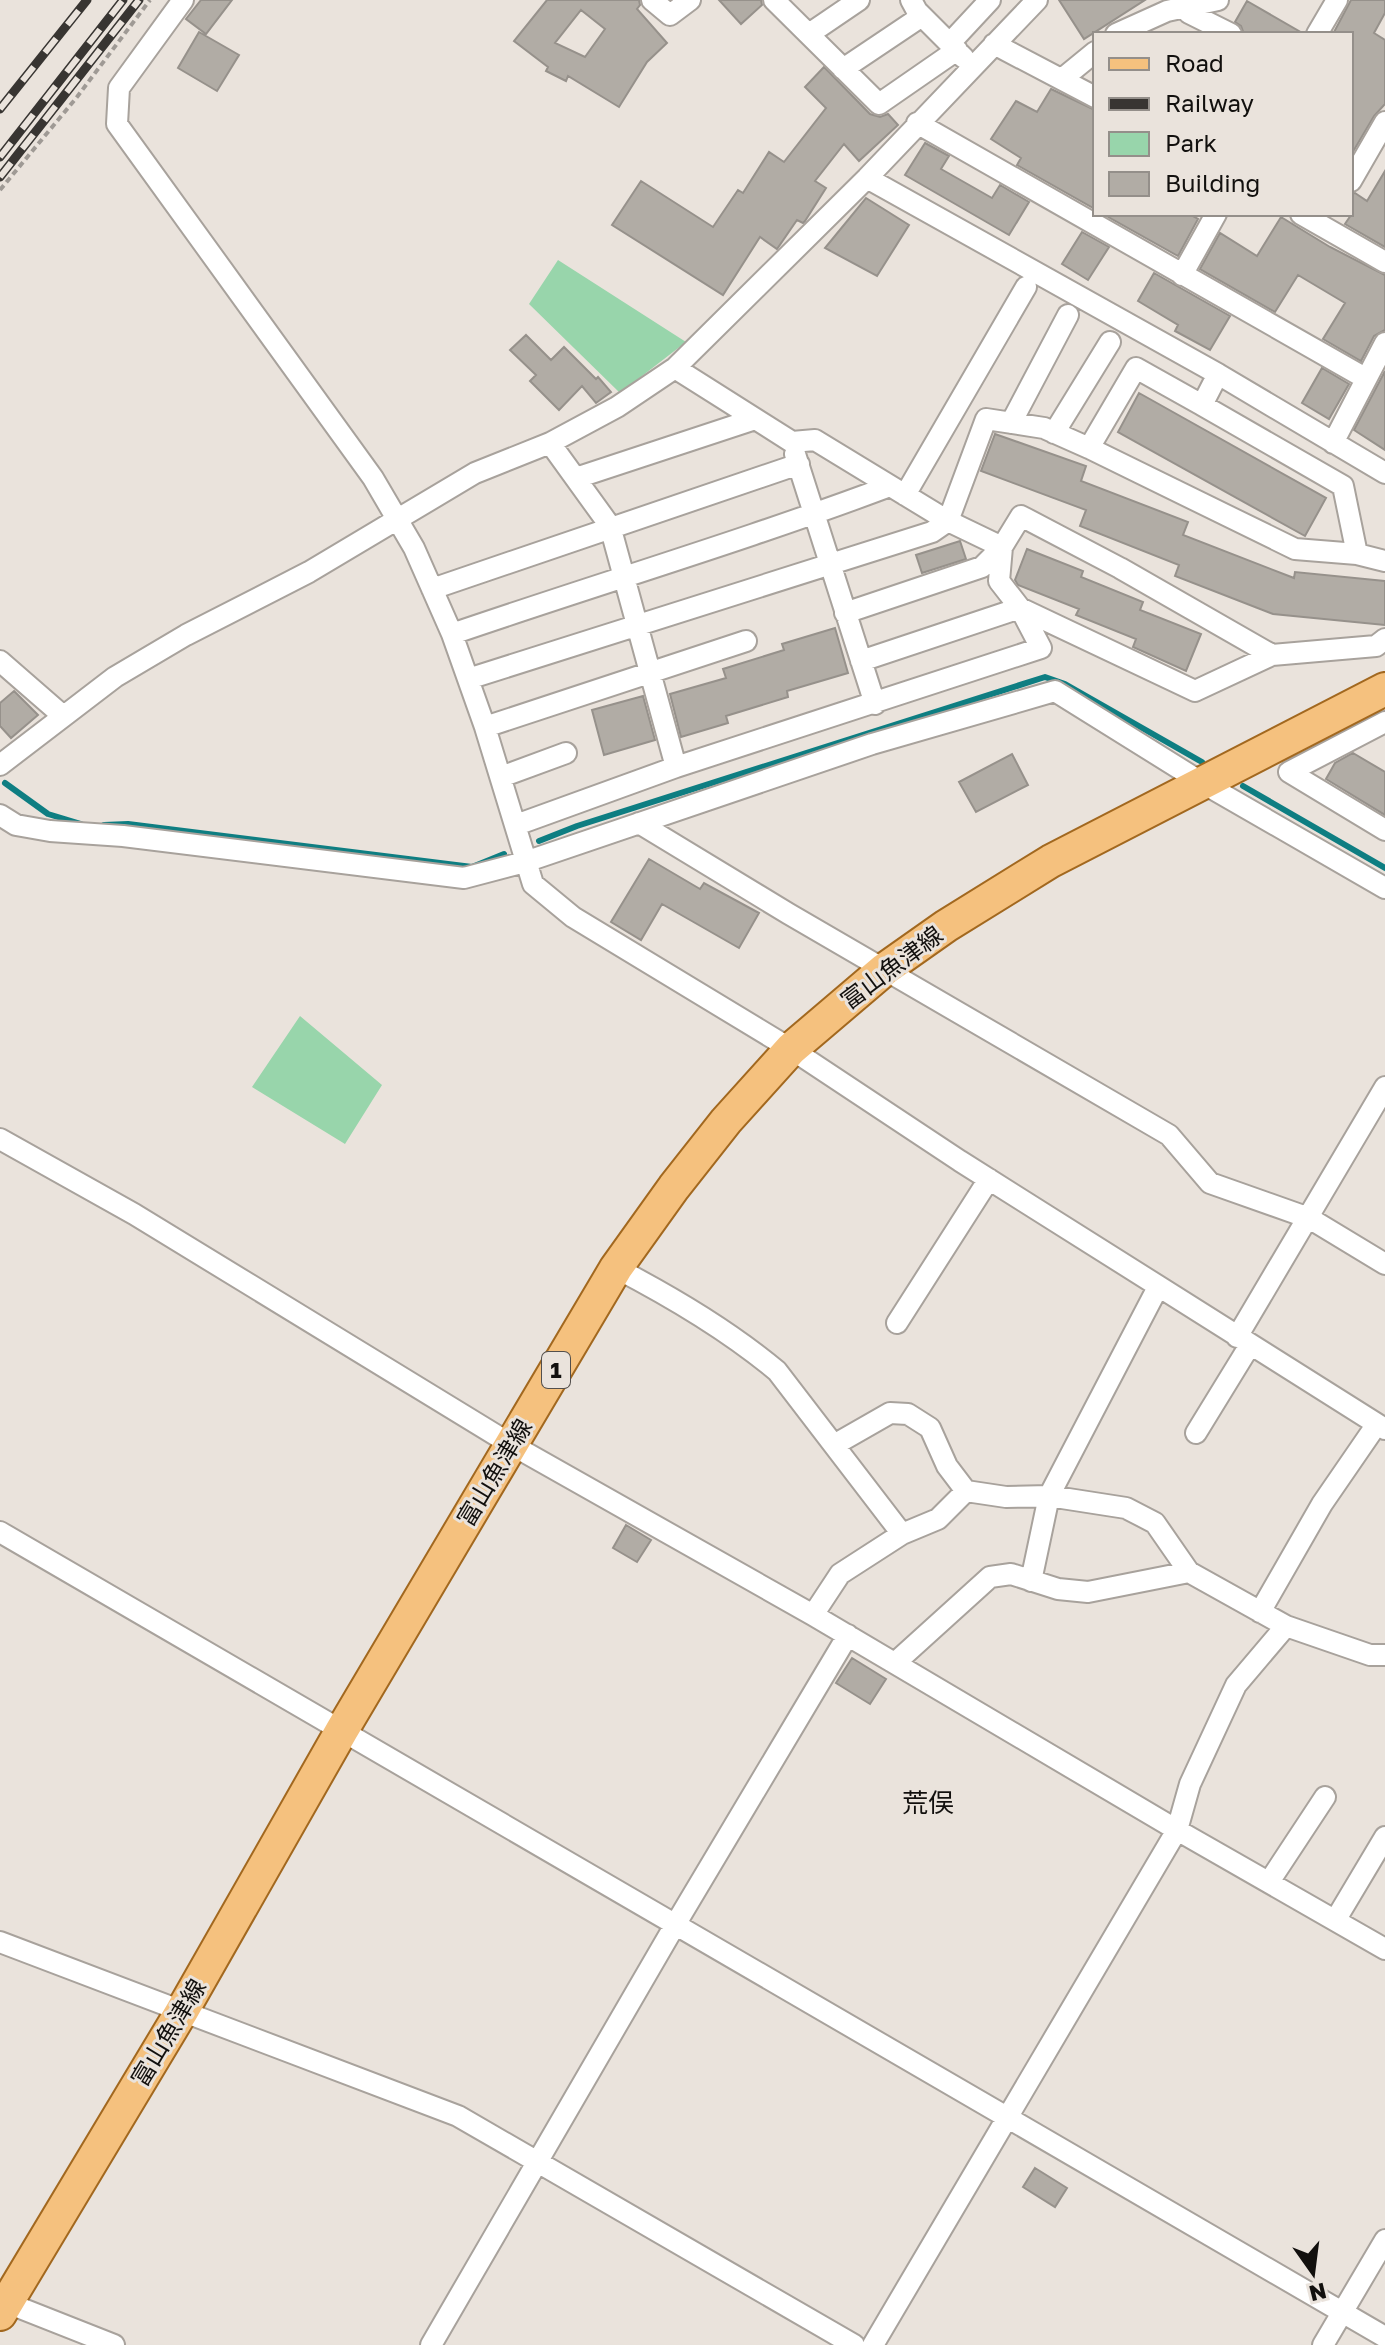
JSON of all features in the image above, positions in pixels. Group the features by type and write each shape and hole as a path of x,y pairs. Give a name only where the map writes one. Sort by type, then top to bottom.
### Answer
{"main road":[{"name":"富山魚津線","path":"2,2306 182,2011 342,1730 616,1268 726,1121 791,1049 885,969 946,926 1051,861 1385,689"}],"street":[{"path":"183,0 119,88 117,124 373,478 414,548 468,679 533,884 573,917 791,1049 989,1179 1381,1427 1322,1504 1260,1612"},
{"path":"652,0 670,15 690,0"},
{"path":"774,0 879,104 953,47 990,0"},
{"path":"809,34 859,0"},
{"path":"0,765 115,677 186,635 309,572 475,473 550,443 617,407 675,368 867,178 1037,0"},
{"path":"1120,32 1167,11 1218,0"},
{"path":"1318,32 1337,0"},
{"path":"843,69 917,6 973,66"},
{"path":"1187,7 1189,13 1227,32"},
{"path":"994,44 1093,96"},
{"path":"1062,79 1093,54"},
{"path":"1353,178 1385,122"},
{"path":"917,123 1365,378"},
{"path":"867,178 1218,374 1385,473"},
{"path":"1182,275 1215,216"},
{"path":"1328,221 1385,262"},
{"path":"452,634 624,575 897,490 1026,287"},
{"path":"1011,423 1068,315"},
{"path":"1054,433 1110,342"},
{"path":"1333,443 1385,343"},
{"path":"675,368 792,442 815,440 948,521 1002,547"},
{"path":"1089,448 1136,368 1343,486 1357,554"},
{"path":"1202,405 1218,374"},
{"path":"576,478 755,419"},
{"path":"468,679 932,532 948,521 986,419 1044,428 1295,549 1357,554 1385,561"},
{"path":"792,442 875,704"},
{"path":"550,443 610,526 676,767"},
{"path":"432,589 799,464"},
{"path":"845,613 982,567 1002,547 1021,516 1120,568 1272,655"},
{"path":"516,825 676,767 1041,648 1020,608 999,581 1002,547"},
{"path":"861,661 1020,608 1195,691 1272,655 1376,646 1385,639"},
{"path":"485,727 746,641"},
{"path":"0,661 62,715"},
{"path":"0,815 16,825 50,831 123,836 464,878 525,862 872,744 1055,691 1201,782 1385,888"},
{"path":"1289,772 1385,722"},
{"path":"1266,750 1289,772 1385,830"},
{"path":"501,777 566,753"},
{"path":"639,823 1169,1135 1210,1183 1309,1218 1385,1264"},
{"path":"1196,1433 1309,1218 1385,1087"},
{"path":"0,1139 134,1214 512,1445 848,1635 1385,1949"},
{"path":"897,1323 989,1179"},
{"path":"616,1268 665,1294 777,1371 902,1534"},
{"path":"1031,1581 1049,1496 1158,1287"},
{"path":"834,1445 890,1413 908,1414 930,1428 947,1466 966,1491 1006,1497 1049,1496 1126,1508 1155,1523 1189,1572 1286,1626 1370,1655 1385,1655"},
{"path":"813,1615 840,1574 902,1534 938,1519 966,1491"},
{"path":"0,1532 1385,2337"},
{"path":"895,1663 990,1577 1011,1574 1058,1589 1088,1592 1189,1572"},
{"path":"873,2345 1177,1830 1190,1784 1236,1685 1286,1626"},
{"path":"431,2345 848,1635"},
{"path":"1269,1882 1325,1797"},
{"path":"1336,1919 1385,1837"},
{"path":"0,1942 458,2116 539,2160 854,2345"},
{"path":"1323,2345 1385,2240"},
{"path":"2,2306 114,2345"}],"path":[{"path":"0,190 77,97 150,0"}],"green space":[{"path":"558,260 686,342 620,393 529,304"},
{"path":"300,1016 382,1085 345,1144 252,1087"}],"building":[{"path":"201,0 232,0 206,34 186,19"},
{"path":"547,0 639,0 637,9 667,43 647,62 619,107 568,76 566,81 546,71 548,67 514,41","holes":["581,10 605,29 585,57 555,43"]},
{"path":"719,0 761,0 762,5 741,24"},
{"path":"1059,0 1145,0 1093,32 1084,39"},
{"path":"1351,0 1385,0 1385,13 1374,33 1385,40 1385,104 1374,116 1353,152 1353,32 1334,32"},
{"path":"1247,1 1301,32 1243,32 1235,22"},
{"path":"199,32 239,55 217,91 178,68"},
{"path":"824,67 870,114 880,117 888,114 898,125 859,161 844,144 815,181 826,188 805,221 797,220 777,249 760,237 723,295 612,225 641,181 713,227 738,190 743,193 769,152 784,162 826,108 805,87"},
{"path":"1051,89 1093,109 1093,208 1017,165 1021,158 991,139 1016,101 1037,112"},
{"path":"925,143 949,156 941,169 992,198 1000,185 1029,202 1009,235 905,175"},
{"path":"1385,171 1385,247 1345,224 1353,216 1353,194 1367,201"},
{"path":"866,198 909,225 877,276 825,248"},
{"path":"1107,216 1193,216 1198,219 1178,256"},
{"path":"1281,217 1385,275 1385,330 1374,336 1361,361 1323,339 1345,303 1298,275 1275,312 1200,269 1220,233 1257,256"},
{"path":"1082,232 1109,247 1088,280 1062,264"},
{"path":"1154,273 1230,316 1210,350 1175,331 1178,325 1138,301"},
{"path":"526,335 551,360 564,347 611,392 596,403 582,386 559,410 530,381 536,375 510,350"},
{"path":"1322,368 1349,384 1329,419 1302,403"},
{"path":"1385,371 1385,450 1354,430"},
{"path":"1139,393 1326,498 1305,536 1118,432"},
{"path":"995,434 1086,466 1081,481 1188,522 1183,535 1294,578 1295,572 1385,581 1385,625 1273,614 1175,576 1179,565 1080,526 1086,510 981,471"},
{"path":"960,541 966,559 922,573 916,555"},
{"path":"1027,549 1083,571 1081,577 1143,602 1140,610 1201,634 1186,671 1133,647 1136,639 1076,615 1079,609 1018,585 1015,580"},
{"path":"835,628 848,673 787,691 788,697 726,716 728,723 681,737 670,694 726,678 723,669 784,650 782,644"},
{"path":"14,691 38,715 11,738 0,726 0,703"},
{"path":"643,696 655,740 604,755 592,710"},
{"path":"1353,753 1385,772 1385,815 1326,779 1335,763"},
{"path":"1012,754 1028,785 976,812 959,782"},
{"path":"649,859 700,889 704,883 759,913 739,948 662,904 641,940 611,922"},
{"path":"626,1525 651,1540 637,1562 613,1548"},
{"path":"852,1658 886,1679 870,1704 836,1683"},
{"path":"1035,2168 1067,2188 1055,2207 1023,2187"}],"waterway":[{"path":"539,841 577,826 1045,677 1065,684 1202,762"},
{"path":"5,783 48,814 81,824"},
{"path":"1243,786 1385,868"},
{"path":"104,825 128,824 472,867 504,854"}],"railway":[{"path":"0,109 87,0"},
{"path":"0,157 123,0"},
{"path":"0,177 139,0"}],"district":[{"name":"荒俣","path":"928,1803"}]}
